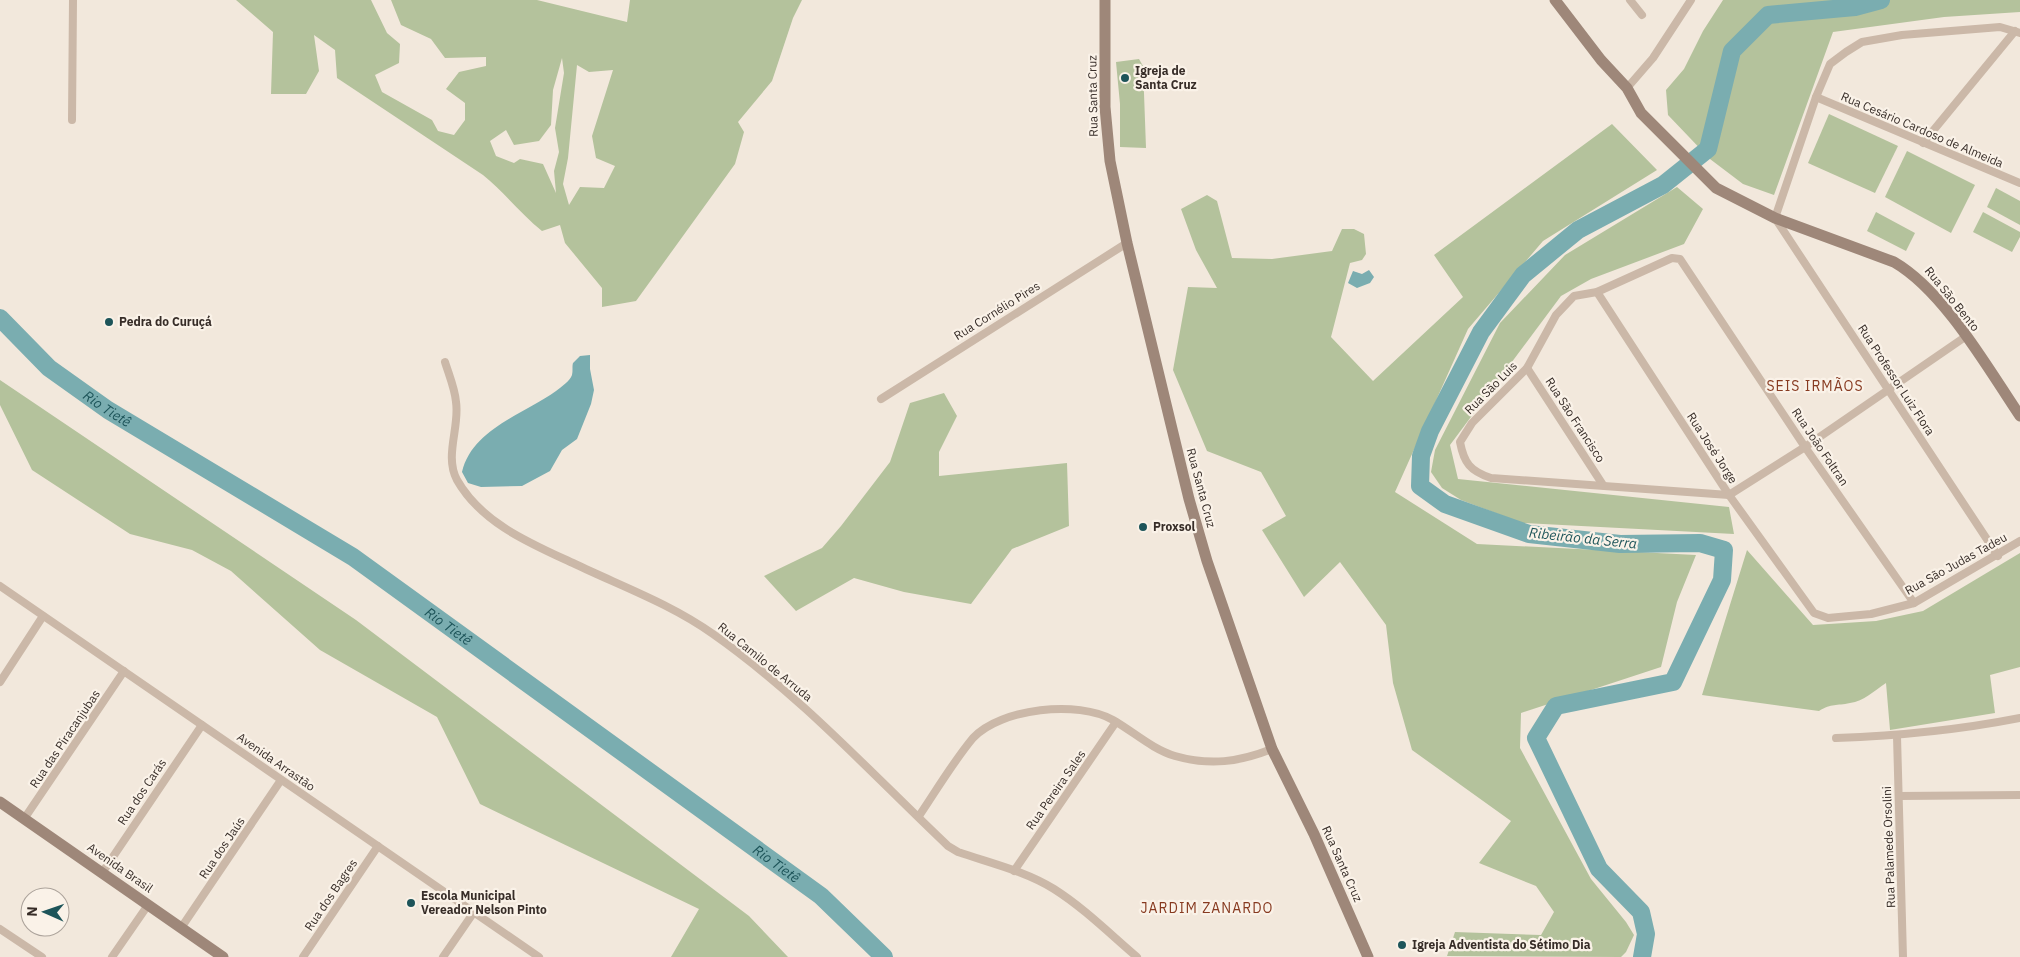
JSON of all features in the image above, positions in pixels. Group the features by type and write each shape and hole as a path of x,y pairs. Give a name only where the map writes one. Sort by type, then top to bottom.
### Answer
{"street":[{"path":"72,120 73,0"},
{"name":"Rua Santa Cruz","path":"1105,0 1106,136 1127,243 1189,499 1207,561 1272,749 1314,834 1368,957"},
{"name":"Rua São Bento","path":"1555,0 1601,60 1627,88 1641,113 1716,188 1775,218 1894,262 1912,272 1966,337 2020,416"},
{"path":"1630,0 1642,15"},
{"path":"1627,88 1653,58 1691,0"},
{"path":"1775,218 1816,97 1830,64 1862,42 1902,35 2000,27 2018,32 1923,142"},
{"name":"Rua Cesário Cardoso de Almeida","path":"1816,97 2020,183"},
{"name":"Rua Professor Luiz Flora","path":"1775,218 1998,556"},
{"name":"Rua Cornélio Pires","path":"881,400 1127,243"},
{"name":"Rua São Luis","path":"1672,258 1597,292 1574,296 1556,315 1527,368 1472,422 1460,442 1466,465 1478,474 1490,478 1729,495"},
{"name":"Rua João Foltran","path":"1672,258 1680,259 1685,265 1805,447 1914,603"},
{"name":"Rua José Jorge","path":"1597,292 1729,495 1814,613"},
{"path":"1729,495 1805,447 1966,337"},
{"name":"Rua Camilo de Arruda","path":"445,362 457,403 452,457 454,471 458,481 488,516 511,533 652,600 712,633 814,716 948,846 958,852 1014,871 1053,888 1073,902 1137,957"},
{"name":"Rua São Francisco","path":"1527,368 1603,485"},
{"name":"Rua São Judas Tadeu","path":"1814,613 1828,618 1871,614 1914,603 2020,542"},
{"name":"Avenida Arrastão","path":"0,586 539,957"},
{"path":"0,682 43,616"},
{"name":"Rua das Piracanjubas","path":"24,819 124,672"},
{"path":"918,816 974,738 1001,720 1023,713 1066,708 1092,712 1116,722 1173,756 1196,761 1223,763 1247,759 1272,749"},
{"path":"1836,738 1897,736 1977,726 2020,718"},
{"name":"Rua Pereira Sales","path":"1014,871 1116,722"},
{"name":"Rua dos Carás","path":"102,873 202,725"},
{"name":"Rua Palamede Orsolini","path":"1897,736 1903,957"},
{"name":"Rua dos Jaús","path":"182,928 281,780"},
{"path":"1899,796 2020,795"},
{"name":"Avenida Brasil","path":"0,802 223,957"},
{"name":"Rua dos Bagres","path":"303,957 378,846"},
{"path":"112,957 148,905"},
{"path":"443,957 474,912"},
{"path":"0,929 42,957"}],"green space":[{"path":"236,0 371,0 387,33 400,44 399,63 375,75 382,92 432,120 438,131 454,135 465,120 465,103 446,89 459,72 486,66 486,57 445,58 431,39 401,25 391,0 537,0 627,22 630,0 802,0 793,18 772,81 738,122 744,132 735,164 636,301 602,307 602,288 565,243 560,225 542,231 483,175 337,78 335,50 314,35 319,71 306,94 271,94 273,32","holes":["562,58 564,73 555,128 559,152 554,171 556,193 543,164 520,159 514,163 496,156 490,141 506,130 514,145 539,141 551,125 553,90","577,65 589,72 613,70 592,136 596,158 615,166 604,188 580,187 569,205 563,184 568,158"]},
{"path":"1723,0 2020,0 2020,12 1944,17 1833,32 1774,195 1743,184 1710,159 1668,115 1666,90 1684,69 1703,31"},
{"path":"1139,59 1143,66 1146,148 1120,147 1120,104 1116,62"},
{"path":"1829,114 1898,146 1875,193 1808,163"},
{"path":"1612,124 1657,170 1543,241 1468,329 1395,492 1477,544 1696,555 1677,602 1661,667 1521,713 1520,748 1591,879 1626,922 1634,935 1626,952 1621,957 1447,956 1455,932 1541,935 1554,912 1536,886 1479,863 1511,821 1412,750 1393,683 1386,625 1340,562 1304,597 1262,530 1286,516 1261,472 1207,451 1173,370 1188,287 1217,288 1196,250 1181,209 1207,195 1217,201 1232,258 1272,259 1332,251 1342,229 1354,229 1364,234 1366,254 1362,260 1350,263 1331,337 1373,381 1463,297 1434,255"},
{"path":"1907,151 1975,185 1951,233 1885,197"},
{"path":"1677,187 1703,209 1684,244 1591,279 1561,296 1450,445 1458,479 1729,507 1734,534 1522,523 1461,500 1442,488 1431,472 1435,450 1500,323 1565,255"},
{"path":"1996,188 2020,201 2020,225 1987,207"},
{"path":"1876,212 1915,233 1906,251 1867,231"},
{"path":"1983,212 2020,232 2020,237 2012,252 1973,232"},
{"path":"0,380 356,620 749,916 788,957 671,957 699,909 480,804 437,717 320,650 231,571 192,550 130,534 32,470 0,405"},
{"path":"944,393 957,416 939,452 939,476 1067,463 1069,526 1012,549 971,604 904,592 854,578 796,611 764,576 822,548 890,462 910,403"},
{"path":"1747,550 1813,625 1876,621 1923,611 2020,553 2020,667 1990,675 1995,713 1890,730 1886,683 1860,700 1823,708 1819,711 1702,695"}],"water":[{"path":"1369,270 1374,277 1370,283 1357,288 1348,283 1353,271 1362,274"},
{"path":"590,355 590,369 594,390 591,404 577,439 562,450 550,471 522,486 481,487 468,483 462,472 476,444 501,424 560,388 571,377 573,363 580,356"}],"waterway":[{"name":"Ribeirão da Serra","path":"1642,957 1646,934 1641,912 1599,869 1536,738 1556,706 1673,682 1722,580 1724,550 1700,543 1620,544 1529,534 1445,504 1420,486 1421,456 1430,431 1481,332 1523,275 1578,230 1663,185 1708,149 1732,51 1768,15 1855,7 1881,0"},
{"name":"Rio Tietê","path":"0,318 49,368 108,410 353,557 821,896 884,957"}],"place":[{"name":"Igreja de Santa Cruz","path":"1125,78"},
{"name":"Pedra do Curuçá","path":"109,322"},
{"name":"Proxsol","path":"1143,527"},
{"name":"Escola Municipal Vereador Nelson Pinto","path":"411,903"},
{"name":"Igreja Adventista do Sétimo Dia","path":"1402,945"}],"district":[{"name":"SEIS IRMÃOS","path":"1815,386"},
{"name":"JARDIM ZANARDO","path":"1207,908"}]}
